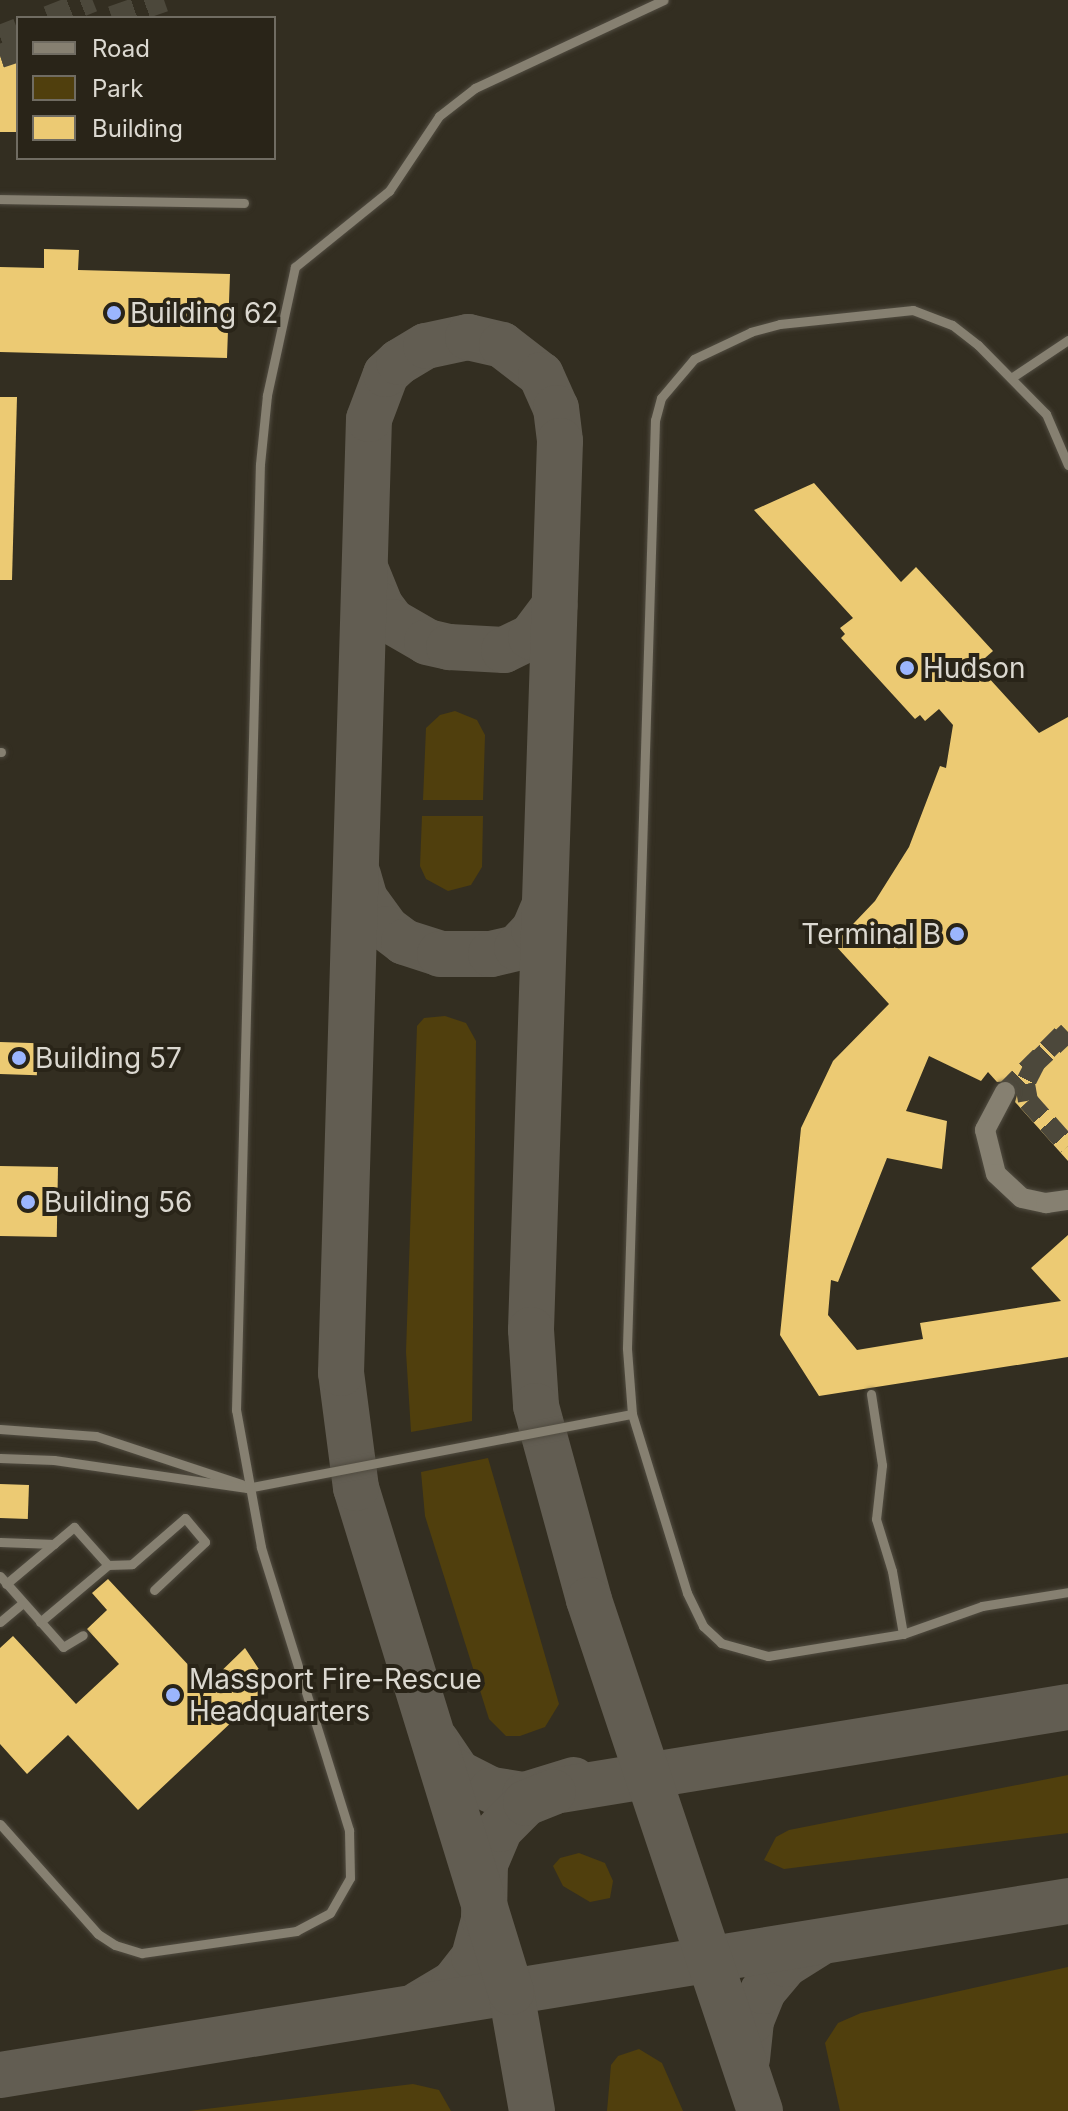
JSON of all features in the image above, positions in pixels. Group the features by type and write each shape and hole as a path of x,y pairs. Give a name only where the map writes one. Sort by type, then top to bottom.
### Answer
{"main road":[{"path":"1005,1092 985,1130 996,1174 1022,1198 1046,1203 1068,1200"}],"lane":[{"path":"0,1824 115,1945 155,1952 296,1931 330,1913 350,1878 353,1847 247,1488 236,1410 235,1334 259,480 267,395 291,279 301,260 389,191 439,116 457,99 664,0"},
{"path":"0,199 244,203"},
{"path":"1068,465 1046,414 952,325 934,315 896,310 780,324 738,337 694,359 661,398 655,420 627,1349 632,1414 692,1607 716,1639 743,1653 768,1656 903,1634 982,1606 1068,1592"},
{"path":"1011,378 1068,340"},
{"path":"871,1394 882,1465 876,1519 892,1571 903,1634"},
{"path":"0,1458 66,1461 247,1488 632,1414"},
{"path":"0,1429 96,1436 217,1472 247,1488"},
{"path":"40,1622 108,1565 132,1564 185,1518 205,1542 154,1590"},
{"path":"83,1635 63,1647 3,1580 74,1527 108,1565"},
{"path":"0,1542 54,1544"},
{"path":"0,1622 23,1603"}],"green space":[{"path":"455,711 477,720 485,735 483,800 423,800 426,728 440,715"},
{"path":"422,816 483,816 482,867 471,885 448,891 426,879 420,866"},
{"path":"445,1016 466,1023 476,1041 472,1421 411,1432 406,1352 417,1026 424,1018"},
{"path":"488,1458 559,1704 545,1727 520,1736 506,1736 489,1719 425,1516 421,1472"},
{"path":"1068,1775 1068,1833 784,1869 764,1860 776,1837 789,1830"},
{"path":"579,1853 605,1863 613,1881 610,1898 590,1902 563,1886 553,1866 560,1858"},
{"path":"1068,1967 1068,2111 840,2111 825,2043 838,2023 861,2013"},
{"path":"639,2049 662,2063 683,2111 607,2111 611,2065 618,2056"},
{"path":"413,2084 439,2090 451,2111 189,2111"}],"building":[{"path":"0,45 16,45 16,132 0,132"},
{"name":"Building 62","path":"44,249 79,250 78,270 230,274 227,358 0,352 0,267 44,268"},
{"path":"0,397 17,397 12,580 0,580"},
{"name":"Terminal B","path":"814,483 901,582 916,567 993,651 977,665 1039,733 1068,717 1068,1161 1015,1102 1018,1091 1012,1081 997,1082 988,1072 981,1081 929,1056 906,1111 947,1121 942,1169 887,1158 838,1282 831,1280 828,1315 857,1350 923,1339 920,1323 1061,1301 1031,1268 1068,1235 1068,1357 819,1396 780,1335 801,1128 833,1061 889,1004 834,944 875,901 909,847 940,766 946,768 953,725 939,709 925,721 920,715 915,719 841,638 845,634 840,628 853,618 754,510"},
{"name":"Building 57","path":"0,1042 38,1043 37,1075 0,1074"},
{"name":"Building 56","path":"0,1166 58,1167 57,1237 0,1236"},
{"path":"0,1484 29,1485 28,1519 0,1518"},
{"name":"Massport Fire-Rescue Headquarters","path":"108,1579 207,1685 245,1648 270,1686 138,1810 68,1735 27,1774 0,1744 0,1648 13,1636 76,1704 119,1664 87,1629 107,1610 92,1593"}],"taxiway":[{"path":"532,2111 511,1992 356,1488 341,1373 369,419 386,374 399,362 426,346 468,337 502,345 541,375 556,408 560,441 531,1330 536,1406 589,1600 760,2111"},
{"path":"366,570 380,605 393,622 427,642 449,647 504,650 531,637 554,606"},
{"path":"358,875 365,899 387,929 404,942 440,954 491,954 517,948 534,930 544,907"},
{"path":"548,1792 1068,1707"},
{"path":"437,1742 458,1773 492,1790 525,1795 574,1780"},
{"path":"419,2004 454,1983 474,1957 484,1919 485,1864 500,1829 526,1803 553,1792"},
{"path":"0,2075 1068,1901"},
{"path":"747,2059 751,2021 763,1991 786,1964 818,1944"}],"tunnel":[{"path":"53,16 93,0"},
{"path":"118,16 164,0"},
{"path":"0,37 16,31"},
{"path":"0,56 16,51"},
{"path":"1005,1092 1068,1029"},
{"path":"1068,1032 1036,1062 1025,1084 1028,1101 1068,1146"}],"place":[{"name":"Building 62","path":"114,313"},
{"name":"Hudson","path":"907,668"},
{"name":"Terminal B","path":"957,934"},
{"name":"Building 57","path":"19,1058"},
{"name":"Building 56","path":"28,1202"},
{"name":"Massport Fire-Rescue Headquarters","path":"173,1695"}]}
